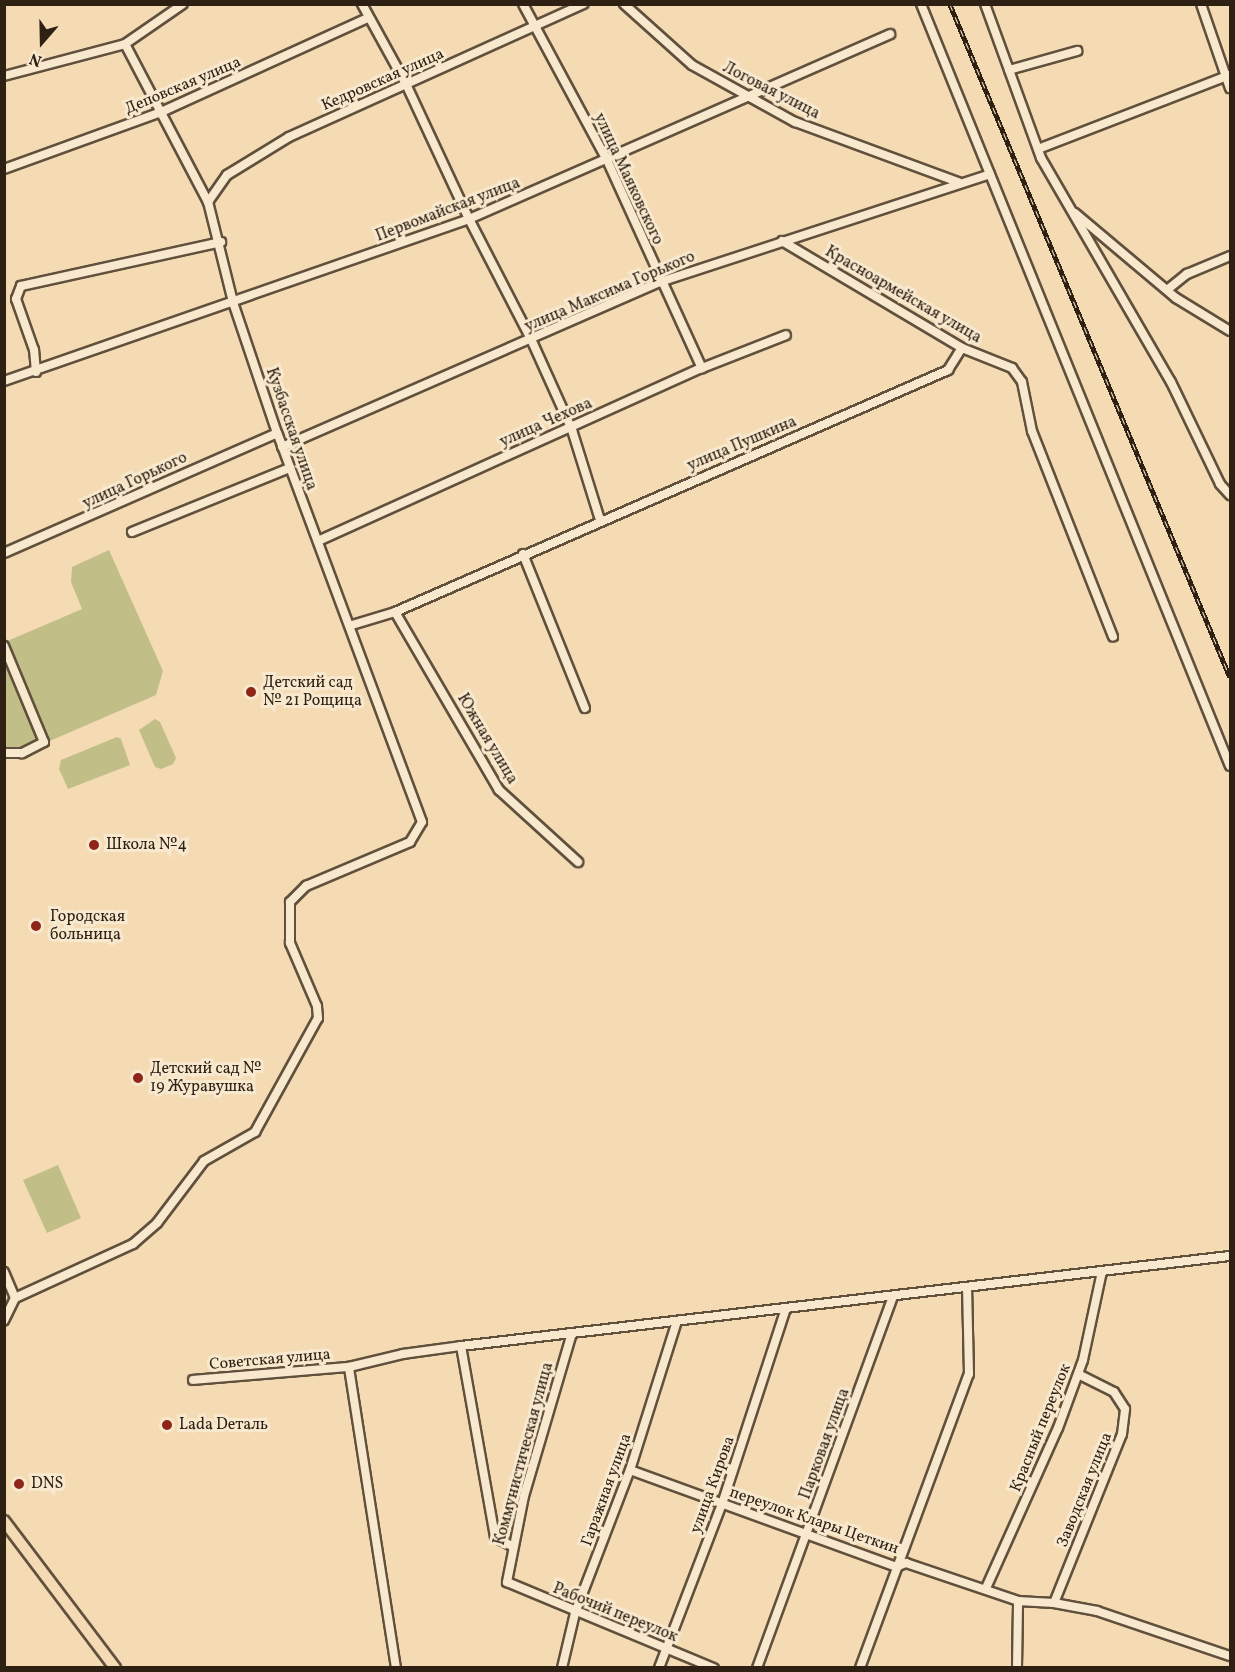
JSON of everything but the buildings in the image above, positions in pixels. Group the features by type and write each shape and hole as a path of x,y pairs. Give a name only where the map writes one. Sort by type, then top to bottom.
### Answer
{"main road":[{"path":"4,1521 115,1668"}],"street":[{"path":"4,76 125,44 183,4"},
{"path":"362,4 367,18 406,84 469,219 531,339 570,427 600,520"},
{"name":"улица Маяковского","path":"523,4 608,160 660,282 702,368"},
{"name":"Кедровская улица","path":"208,202 227,175 289,137 583,4"},
{"name":"Логовая улица","path":"624,4 692,65 795,122 958,183"},
{"path":"921,4 1230,766"},
{"path":"985,4 1038,149 1069,208 1171,382 1220,484 1230,495"},
{"path":"1202,4 1228,76 1230,88"},
{"name":"Деповская улица","path":"4,169 159,113 367,18"},
{"name":"Первомайская улица","path":"4,381 36,372 469,219 608,160 747,95 890,34"},
{"name":"Кузбасская улица","path":"15,1298 133,1244 157,1223 204,1161 255,1132 318,1018 317,1006 290,944 290,902 306,886 404,845 420,829 421,815 352,625 282,447 233,302 221,242 208,202 159,113 125,44"},
{"path":"1009,70 1077,51"},
{"path":"1038,149 1228,76"},
{"name":"улица Максима Горького","path":"282,447 660,282 990,174"},
{"path":"1069,208 1167,290 1230,331"},
{"name":"Красноармейская улица","path":"782,241 962,348 1012,368 1022,382 1032,431 1113,637"},
{"path":"36,372 34,350 16,299 21,286 221,242"},
{"path":"1167,290 1187,274 1230,256"},
{"name":"улица Чехова","path":"318,541 702,368 786,335"},
{"name":"улица Пушкина","path":"352,625 395,612 600,520 948,370 962,348"},
{"name":"улица Горького","path":"4,553 278,433"},
{"path":"132,532 290,468"},
{"path":"523,554 585,708"},
{"name":"Южная улица","path":"395,612 499,790 578,862"},
{"path":"4,646 44,742 22,753 4,753"},
{"name":"Советская улица","path":"192,1380 349,1367 403,1354 461,1346 1230,1256"},
{"name":"Красный переулок","path":"986,1588 1058,1428 1078,1374 1102,1271"},
{"path":"4,1272 15,1298 4,1321"},
{"path":"860,1668 969,1374 967,1287"},
{"name":"Парковая улица","path":"757,1668 808,1534 893,1296"},
{"name":"улица Кирова","path":"658,1668 722,1504 786,1308"},
{"name":"Гаражная улица","path":"562,1668 575,1613 630,1470 677,1321"},
{"name":"Коммунистическая улица","path":"507,1582 512,1546 572,1333"},
{"path":"461,1346 495,1537 512,1546"},
{"path":"349,1367 396,1668"},
{"name":"Заводская улица","path":"1054,1603 1122,1434 1125,1409 1114,1392 1078,1374"},
{"name":"переулок Клары Цеткин","path":"630,1470 897,1567 906,1563 986,1588 1018,1602 1054,1603 1097,1611 1230,1656"},
{"name":"Рабочий переулок","path":"507,1582 575,1613 714,1668"},
{"path":"1017,1668 1018,1602"}],"shaded area":[{"path":"109,550 163,671 156,695 22,753 5,753 5,642 82,609 71,582 72,567"},
{"path":"155,719 160,722 176,758 173,764 161,769 155,767 139,730"},
{"path":"117,737 121,739 130,765 68,789 59,769 61,760"},
{"path":"58,1165 81,1218 47,1233 23,1180"}],"railway":[{"path":"950,4 1230,677"}],"place":[{"name":"Детский сад № 21 Рощица","path":"251,692"},
{"name":"Школа №4","path":"94,845"},
{"name":"Городская больница","path":"36,926"},
{"name":"Детский сад № 19 Журавушка","path":"138,1078"},
{"name":"Lada Dеталь","path":"167,1425"},
{"name":"DNS","path":"19,1484"}]}
